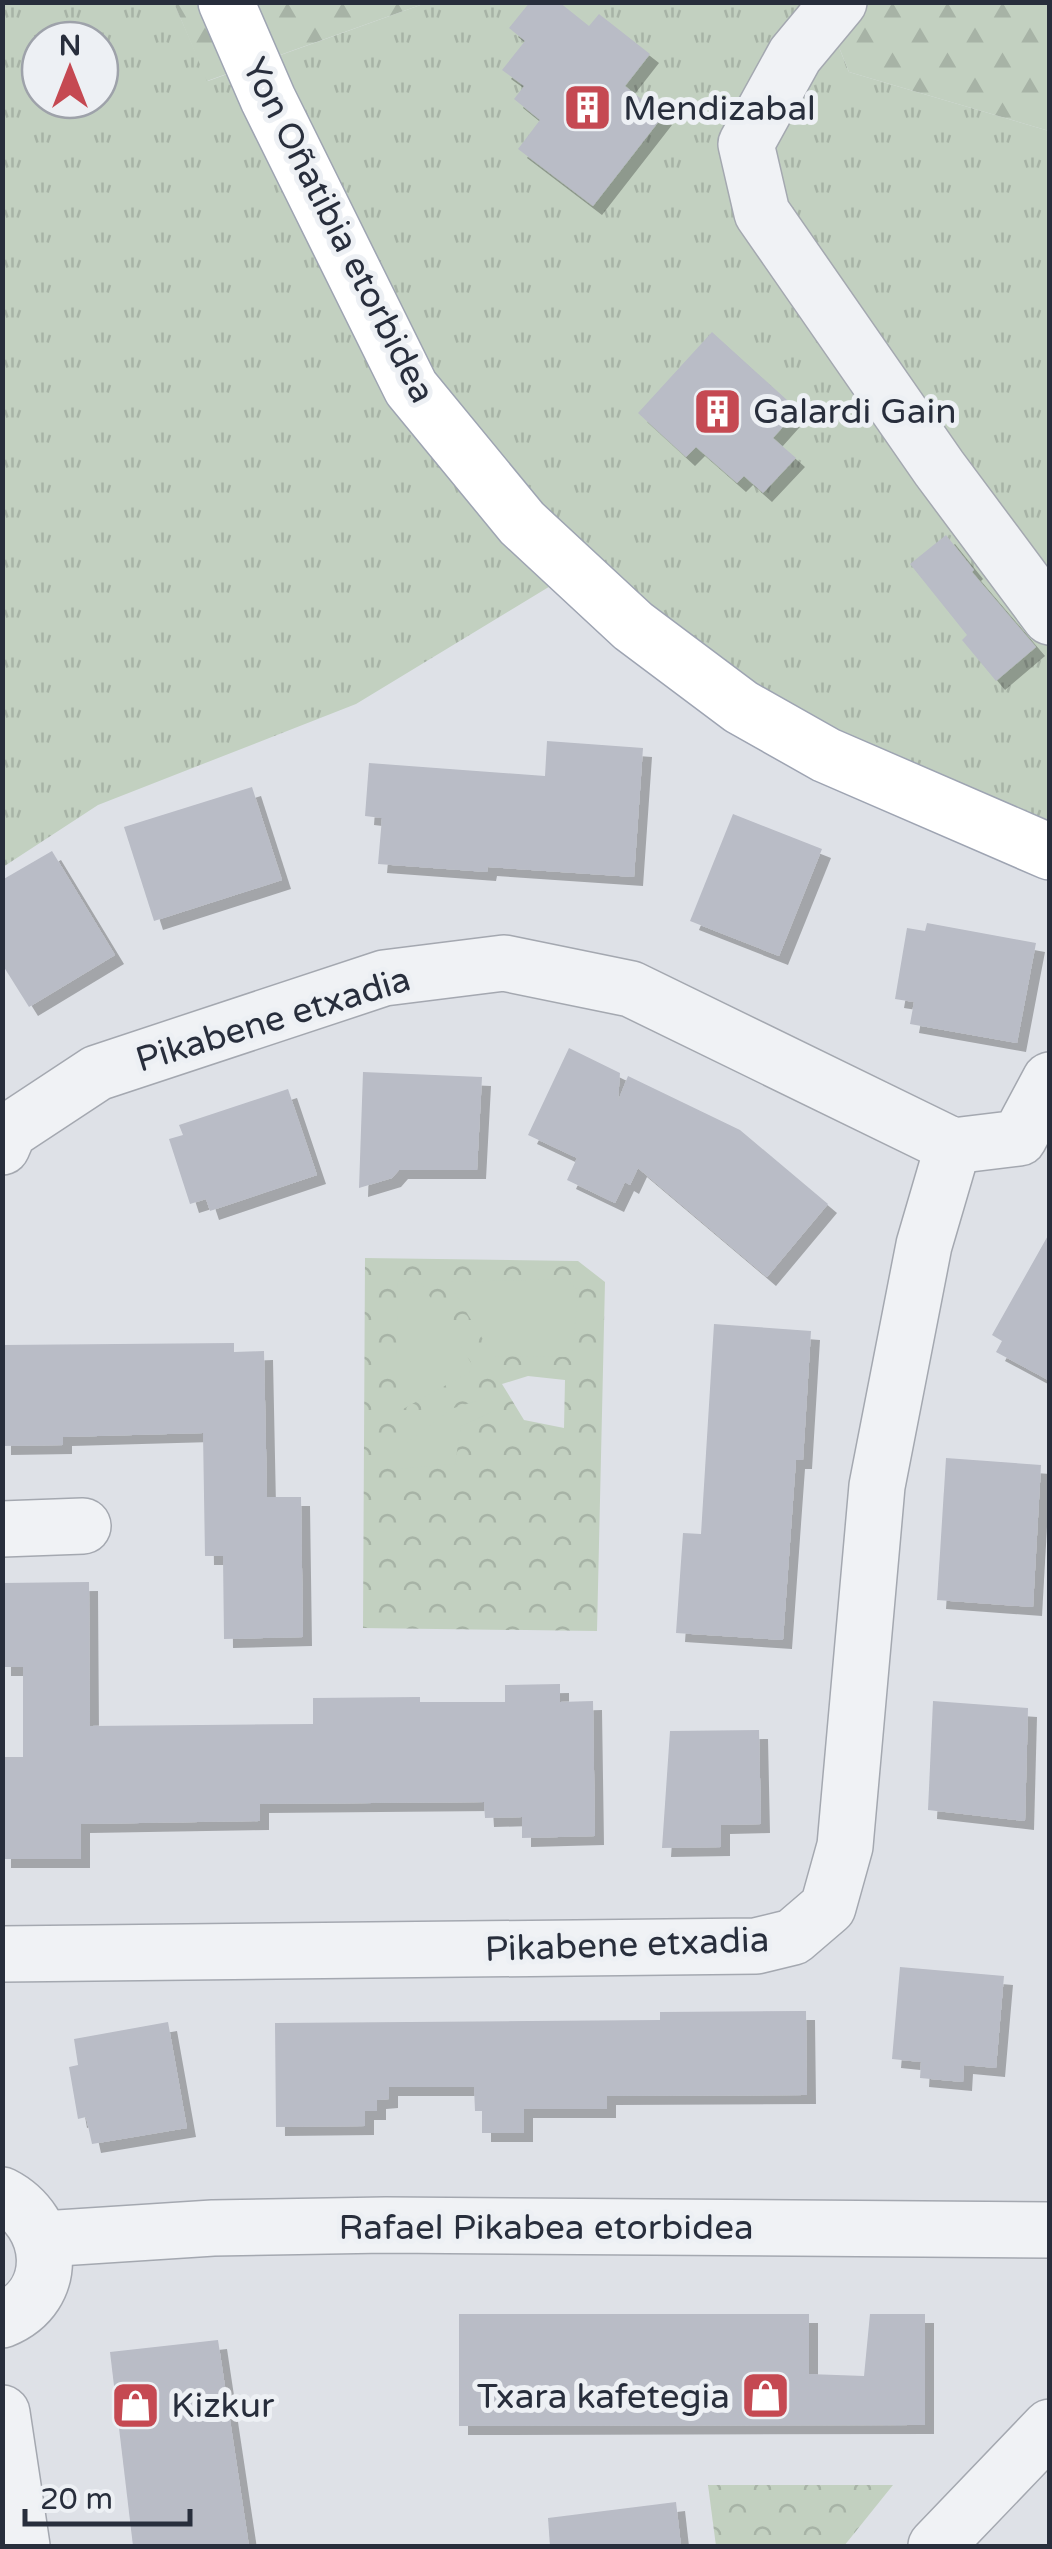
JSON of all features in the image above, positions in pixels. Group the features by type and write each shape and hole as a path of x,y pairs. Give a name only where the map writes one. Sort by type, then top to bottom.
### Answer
{"main road":[{"name":"Yon Oñatibia etorbidea","path":"226,2 268,99 411,388 522,523 633,626 740,707 826,755 1050,852"}],"street":[{"path":"839,2 795,55 746,144 762,213 939,468 1050,617"},
{"name":"Pikabene etxadia","path":"2,1147 9,1131 97,1073 384,978 504,963 631,989 953,1146 924,1244 877,1486 845,1846 828,1907 805,1927 793,1937 756,1946 2,1954"},
{"path":"953,1146 1019,1138 1050,1080"},
{"path":"2,1529 83,1526"},
{"path":"2,2195 18,2203 33,2218 42,2239 45,2261 40,2282 29,2301 2,2320"},
{"name":"Rafael Pikabea etorbidea","path":"42,2239 214,2228 386,2225 1050,2230"},
{"path":"2,2413 22,2546"},
{"path":"936,2546 1050,2427"}],"green space":[{"path":"3,3 174,3 208,81 426,3 821,3 849,72 1049,131 1049,852 552,585 356,704 98,805 3,867"},
{"path":"174,3 426,3 207,81"},
{"path":"821,3 1049,3 1049,131 849,72"},
{"path":"365,1258 578,1261 605,1282 597,1631 363,1628","holes":["528,1376 565,1380 564,1428 524,1420 502,1384"]},
{"path":"566,1279 578,1290 572,1357 493,1356 448,1282"},
{"path":"398,1281 422,1284 475,1369 396,1413"},
{"path":"485,1398 492,1412 461,1426 455,1464 396,1469 390,1456 451,1409"},
{"path":"708,2485 893,2485 844,2546 716,2546"}],"building":[{"name":"Mendizabal","path":"530,2 559,2 589,26 599,14 650,54 625,86 663,116 593,206 518,149 540,120 514,99 524,86 502,70 525,41 509,28"},
{"name":"Galardi Gain","path":"712,332 798,410 773,438 796,458 763,493 744,476 737,483 696,447 686,457 638,413"},
{"path":"946,535 1036,647 996,681 962,640 967,635 910,564"},
{"path":"547,741 643,748 634,877 378,864 382,818 365,816 369,763 545,776"},
{"path":"252,787 282,880 154,921 124,827"},
{"path":"733,814 822,849 779,956 690,921"},
{"path":"52,851 115,955 29,1007 2,964 2,880"},
{"path":"927,923 1036,943 1017,1043 910,1024 914,1002 895,999 907,928 925,931"},
{"path":"569,1048 620,1073 618,1101 628,1076 740,1130 828,1204 767,1277 638,1168 630,1185 625,1182 615,1203 567,1180 577,1158 528,1135"},
{"path":"363,1072 482,1077 477,1170 399,1170 392,1178 359,1188"},
{"path":"288,1089 317,1175 210,1211 206,1199 190,1204 169,1139 183,1135 179,1125"},
{"path":"1050,1232 1050,1381 996,1352 1002,1341 992,1335"},
{"path":"714,1324 811,1331 803,1460 796,1460 783,1640 676,1633 683,1533 701,1534"},
{"path":"234,1343 234,1352 264,1351 267,1497 301,1497 303,1637 224,1639 223,1556 205,1556 203,1433 63,1437 63,1445 2,1446 2,1345"},
{"path":"946,1458 1041,1465 1033,1607 937,1600"},
{"path":"89,1582 90,1726 313,1724 313,1698 420,1697 420,1702 505,1702 505,1685 560,1684 560,1702 593,1701 595,1836 522,1838 522,1817 485,1818 484,1802 260,1804 260,1821 81,1824 81,1859 2,1859 2,1757 23,1757 23,1667 2,1667 2,1583"},
{"path":"933,1701 1028,1708 1025,1821 928,1810"},
{"path":"759,1730 761,1824 721,1825 721,1847 662,1848 670,1731"},
{"path":"900,1967 1004,1976 996,2068 964,2065 963,2082 920,2078 921,2062 892,2059"},
{"path":"806,2011 807,2095 607,2096 607,2109 524,2109 524,2133 482,2133 482,2111 475,2111 474,2087 389,2087 389,2099 377,2100 377,2111 365,2111 365,2126 276,2127 275,2023 660,2020 660,2012"},
{"path":"168,2022 187,2128 92,2144 86,2117 78,2119 69,2067 78,2065 74,2039"},
{"path":"459,2314 809,2314 809,2374 864,2376 870,2314 925,2314 925,2425 459,2426"},
{"path":"218,2340 249,2546 133,2546 110,2352"},
{"path":"676,2502 681,2546 550,2546 548,2518"}],"place":[{"name":"Mendizabal","path":"588,108"},
{"name":"Galardi Gain","path":"718,411"},
{"name":"Txara kafetegia","path":"765,2396"},
{"name":"Kizkur","path":"136,2405"}]}
